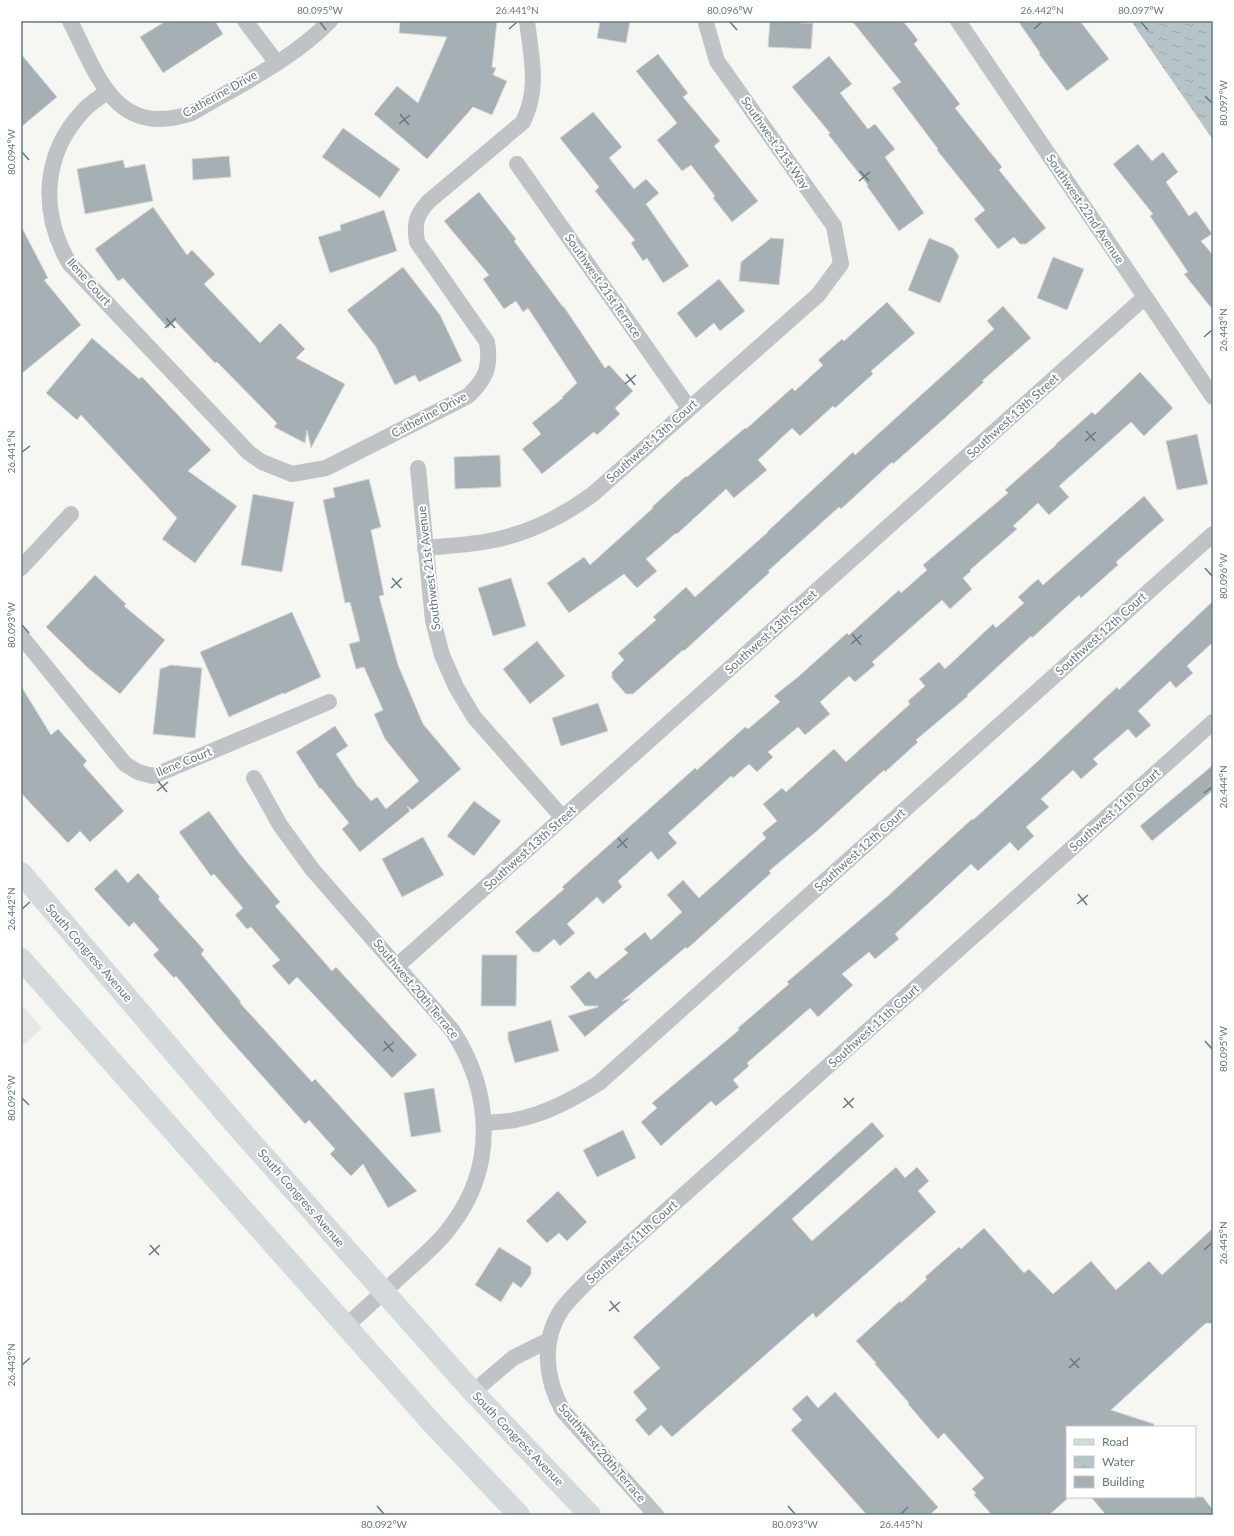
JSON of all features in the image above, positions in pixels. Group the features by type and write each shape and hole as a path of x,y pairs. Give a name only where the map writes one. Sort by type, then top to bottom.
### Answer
{"main road":[{"name":"South Congress Avenue","path":"21,873 235,1124 473,1392 590,1515"},
{"path":"21,959 431,1422 519,1515"}],"street":[{"name":"Catherine Drive","path":"70,21 107,92 118,103 131,112 146,118 162,120 177,118 192,113 277,63 319,32 330,21"},
{"path":"245,21 277,63"},
{"name":"Catherine Drive","path":"126,323 249,453 270,465 292,474 326,468 468,396 479,386 486,372 489,357 487,342 417,242 415,227 418,213 428,202 523,122 533,95 534,81 528,21"},
{"name":"Southwest 22nd Avenue","path":"958,21 1213,397"},
{"name":"Southwest 21st Way","path":"707,22 717,61 834,226 841,264"},
{"name":"Ilene Court","path":"107,92 83,111 66,133 54,161 51,176 49,206 56,236 69,263 126,323"},
{"name":"Southwest 21st Terrace","path":"517,164 689,408"},
{"name":"Southwest 13th Court","path":"425,548 489,541 521,533 552,520 580,504 818,295 841,264"},
{"name":"Southwest 13th Street","path":"397,966 1145,297"},
{"name":"Southwest 21st Avenue","path":"418,468 433,621 442,655 456,687 474,717 563,818"},
{"path":"21,568 71,514"},
{"name":"Southwest 12th Court","path":"484,1123 515,1120 545,1112 573,1099 599,1083 1213,534"},
{"name":"Ilene Court","path":"21,636 125,764 138,772 153,776 329,702"},
{"name":"Southwest 11th Court","path":"549,1340 554,1324 562,1309 579,1289 1213,722"},
{"name":"Southwest 20th Terrace","path":"254,778 280,825 312,869 452,1030 462,1045 476,1077 481,1094 484,1123 484,1144 479,1167 470,1195 462,1211 441,1239 346,1327"},
{"path":"473,1392 513,1358 549,1340"},
{"name":"Southwest 20th Terrace","path":"549,1340 548,1370 556,1398 563,1411 656,1515"}],"shaded area":[{"path":"21,1004 42,1029 21,1047"}],"water":[{"path":"1131,21 1213,21 1213,140"}],"building":[{"path":"166,21 215,21 223,34 163,73 140,37"},
{"path":"400,21 497,21 492,67 496,68 493,75 507,81 492,115 473,107 427,159 374,114 397,86 418,103 447,37 399,33"},
{"path":"600,21 630,21 626,43 597,38"},
{"path":"770,21 801,21 801,23 813,23 811,49 768,47"},
{"path":"852,21 903,21 918,40 914,44 960,104 955,108 1002,167 999,170 1046,228 1026,244 1020,244 1014,237 998,249 974,219 985,210 937,150 938,149 892,88 901,82"},
{"path":"1018,21 1080,21 1109,59 1067,91 1039,54 1040,53"},
{"path":"21,54 57,97 21,127"},
{"path":"658,54 688,93 683,97 720,141 714,146 758,201 732,222 713,198 715,196 691,165 682,171 657,140 677,123 636,71"},
{"path":"829,56 852,84 840,93 868,129 875,124 895,149 885,157 924,213 899,231 867,186 868,185 828,134 830,133 792,87"},
{"path":"593,112 622,147 609,158 634,189 646,179 659,193 646,204 689,266 663,283 647,258 643,261 631,243 635,240 595,191 599,187 560,138"},
{"path":"343,128 400,169 380,198 322,157"},
{"path":"1138,144 1152,161 1163,152 1178,172 1166,182 1189,216 1196,211 1212,234 1201,241 1213,255 1213,310 1184,274 1188,272 1150,216 1153,214 1113,164"},
{"path":"229,156 231,177 193,180 192,159"},
{"path":"123,160 125,168 145,164 153,201 85,214 77,169"},
{"path":"479,192 516,239 514,241 564,307 605,368 609,365 633,391 615,408 620,414 597,435 594,432 542,474 522,449 541,434 532,423 563,398 562,397 577,383 528,308 523,312 516,301 504,309 483,279 489,275 444,221"},
{"path":"153,207 187,255 192,250 215,274 204,284 260,343 280,323 305,349 296,358 345,384 311,448 307,430 305,443 274,427 277,423 217,362 215,363 175,321 168,328 123,278 118,281 95,249"},
{"path":"384,210 397,251 330,273 318,237 341,230 340,225"},
{"path":"21,226 48,278 44,280 81,325 21,374"},
{"path":"771,238 784,239 779,285 739,281 741,262"},
{"path":"929,238 953,248 959,256 940,303 908,290"},
{"path":"1053,257 1084,269 1067,310 1037,298"},
{"path":"403,267 440,315 462,361 419,382 415,375 395,385 376,347 347,310"},
{"path":"719,279 745,311 720,331 714,323 696,338 677,313"},
{"path":"887,302 915,333 871,371 873,374 835,408 833,406 800,436 792,428 758,460 767,470 734,498 726,489 677,534 676,533 646,559 657,571 637,588 624,574 569,613 547,583 584,557 590,565 686,476 687,477 745,428 746,429 792,388 795,391 823,365 818,360 842,339 844,341"},
{"path":"1003,306 1031,338 982,381 984,382 893,464 892,462 841,509 839,507 768,571 770,572 684,651 683,650 633,694 626,694 612,678 612,672 624,660 618,653 656,620 653,617 686,587 695,597 768,532 853,452 855,455 994,329 987,321"},
{"path":"92,338 139,379 142,377 211,450 188,471 237,506 195,563 162,539 177,518 81,415 77,420 46,393"},
{"path":"1140,372 1173,408 1144,436 1131,422 1059,486 1069,497 1049,515 1038,503 1013,526 1017,529 970,570 971,571 963,578 972,589 950,609 942,600 872,662 875,665 855,682 849,676 820,702 830,714 805,735 798,727 768,752 773,757 757,772 749,764 733,778 731,776 668,833 677,843 658,860 651,851 618,881 622,887 603,904 597,897 567,924 575,933 560,946 554,939 539,952 533,952 515,932 564,889 562,887 695,768 697,770 745,727 748,729 780,702 774,696 798,677 847,633 849,635 899,590 901,593 927,570 923,565 1008,493 1005,490 1092,412 1095,415"},
{"path":"1197,434 1208,484 1177,490 1166,441"},
{"path":"500,455 501,487 455,489 454,457"},
{"path":"369,479 381,527 371,530 384,595 379,596 398,665 423,724 461,769 412,810 407,806 410,811 360,852 342,829 349,823 321,788 320,789 296,752 335,726 348,746 336,754 358,787 371,801 377,797 386,809 419,781 385,739 374,714 383,710 364,667 356,669 349,644 360,641 350,602 345,603 323,500 335,497 333,488"},
{"path":"253,494 294,502 282,572 241,565"},
{"path":"1144,496 1164,520 1116,562 1118,565 1081,598 1079,595 1032,638 1031,636 967,695 968,696 916,740 918,742 885,772 884,770 818,830 769,871 771,873 687,949 686,947 622,1001 631,998 585,1037 568,1016 598,1006 585,1006 570,987 589,971 596,979 628,953 624,949 645,932 651,940 682,912 667,895 683,880 699,898 766,838 762,833 777,821 763,804 782,788 786,792 834,749 846,762 910,704 908,701 925,686 919,679 939,662 945,669 993,624 996,628 1024,603 1018,597 1038,579 1043,585"},
{"path":"95,575 126,604 124,606 165,640 120,694 88,668 46,627"},
{"path":"511,578 526,626 493,636 478,588"},
{"path":"1213,601 1213,642 1187,666 1193,673 1176,688 1170,681 1138,711 1151,725 1136,738 1128,729 1093,759 1098,764 1081,779 1073,770 1041,799 1049,807 1026,827 1034,836 1018,851 1010,842 978,871 971,864 895,934 899,939 875,959 869,952 842,974 853,985 818,1017 810,1008 747,1063 749,1066 733,1080 739,1087 716,1106 711,1101 661,1146 641,1122 657,1108 652,1103 739,1030 738,1028 789,984 787,982 888,896 1037,762 1117,687 1119,690"},
{"path":"292,612 321,677 229,717 200,652"},
{"path":"537,641 565,676 530,704 503,669"},
{"path":"171,665 202,668 195,738 153,734 160,669"},
{"path":"21,686 51,735 58,729 87,761 83,765 124,811 90,842 80,831 68,843 21,793"},
{"path":"598,703 608,731 561,746 552,718"},
{"path":"1213,765 1213,790 1152,841 1140,826"},
{"path":"474,801 501,821 474,856 447,836"},
{"path":"209,811 241,855 280,902 275,906 332,971 336,967 417,1055 392,1078 297,977 289,985 272,966 280,960 251,927 247,929 235,915 243,908 214,874 211,876 179,832"},
{"path":"423,837 444,875 402,897 382,859"},
{"path":"116,869 128,883 138,873 160,897 158,899 204,950 201,954 241,1002 240,1003 312,1082 315,1079 417,1191 388,1208 363,1164 351,1176 330,1154 335,1149 309,1120 305,1124 223,1032 176,976 174,978 153,955 159,950 134,922 129,927 94,889"},
{"path":"482,955 517,955 516,1006 481,1006"},
{"path":"551,1020 559,1051 515,1063 508,1039 508,1032"},
{"path":"434,1088 441,1132 411,1137 404,1093"},
{"path":"872,1122 884,1136 792,1219 812,1241 896,1167 905,1178 917,1167 929,1181 918,1191 936,1212 816,1318 813,1313 672,1437 661,1425 649,1436 635,1420 647,1409 633,1392 660,1368 633,1337"},
{"path":"623,1130 636,1158 597,1177 583,1150"},
{"path":"558,1191 587,1222 567,1241 559,1233 547,1243 526,1221"},
{"path":"984,1228 1024,1273 1029,1269 1053,1294 1091,1261 1116,1290 1149,1261 1162,1275 1213,1228 1213,1324 1206,1323 1111,1410 1154,1424 1154,1426 1066,1426 1067,1499 1049,1515 992,1515 974,1495 976,1493 972,1489 984,1478 944,1433 938,1439 875,1364 876,1363 856,1341 900,1301 901,1303 927,1279 925,1277 959,1247 961,1249"},
{"path":"499,1247 531,1267 531,1274 521,1288 513,1282 501,1302 475,1285"},
{"path":"835,1392 938,1507 930,1515 867,1515 791,1430 802,1420 792,1409 807,1395 818,1408"},
{"path":"1203,1497 1213,1510 1213,1515 1106,1515 1092,1498"}]}
